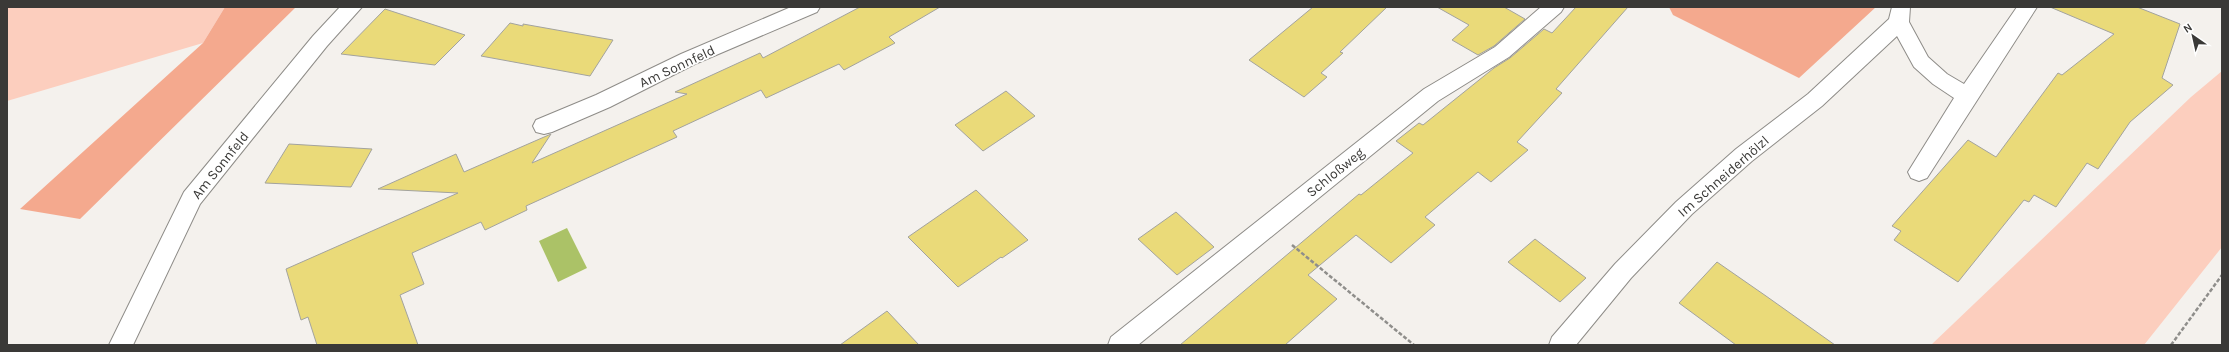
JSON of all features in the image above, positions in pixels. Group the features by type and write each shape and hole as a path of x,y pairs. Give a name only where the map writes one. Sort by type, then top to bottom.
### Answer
{"street":[{"name":"Am Sonnfeld","path":"121,345 173,234 192,198 320,41 352,7"},
{"name":"Am Sonnfeld","path":"544,126 603,102 695,56 810,7"},
{"name":"Schloßweg","path":"1120,345 1431,95 1502,52 1554,7"},
{"path":"1919,172 1967,96 2027,7"},
{"name":"Im Schneiderhölzl","path":"1561,345 1622,271 1684,208 1744,154 1815,100 1900,14 1922,62 1940,79 1967,96"}],"path":[{"path":"1268,226 1414,345"},
{"path":"2171,345 2222,275"}],"shaded area":[{"path":"7,7 225,7 203,43 7,101"},
{"path":"225,7 296,7 80,219 20,209 203,43"},
{"path":"1669,7 1876,7 1799,78 1673,15"},
{"path":"2222,71 2222,247 2144,345 1931,345 2191,97"},
{"path":"567,228 587,268 558,282 539,241"}],"building":[{"path":"860,7 940,7 889,37 895,43 844,70 839,64 766,98 761,90 673,131 677,137 526,206 527,210 485,230 481,222 412,253 424,284 400,295 418,345 317,345 308,317 301,320 286,269 458,193 378,189 456,154 464,172 551,134 532,163 687,94 675,92 760,53 763,58"},
{"path":"1313,7 1387,7 1340,52 1343,53 1321,73 1327,77 1304,97 1249,60"},
{"path":"1437,7 1504,7 1525,19 1494,46 1478,55 1452,40 1469,25"},
{"path":"1576,7 1628,7 1556,89 1562,93 1517,142 1528,150 1491,182 1478,172 1425,217 1435,225 1391,263 1356,235 1308,275 1337,299 1285,345 1180,345 1359,194 1361,195 1413,153 1396,141 1419,123 1423,125 1494,68 1510,58 1544,29 1552,33"},
{"path":"2050,7 2137,7 2180,24 2162,78 2173,85 2130,122 2098,169 2087,163 2056,207 2034,195 2029,202 2024,200 1958,282 1894,240 1901,231 1892,226 1968,140 1996,157 2058,73 2062,75 2114,34"},
{"path":"385,9 465,35 435,65 341,54"},
{"path":"510,23 613,40 590,76 481,56"},
{"path":"1006,91 1035,116 983,151 955,125"},
{"path":"289,144 372,149 351,187 265,183"},
{"path":"976,190 1028,240 958,287 908,237"},
{"path":"1176,212 1214,247 1177,275 1138,239"},
{"path":"1535,239 1586,278 1560,302 1508,262"},
{"path":"1717,262 1835,345 1736,345 1679,303"},
{"path":"887,311 919,345 840,345"}]}
